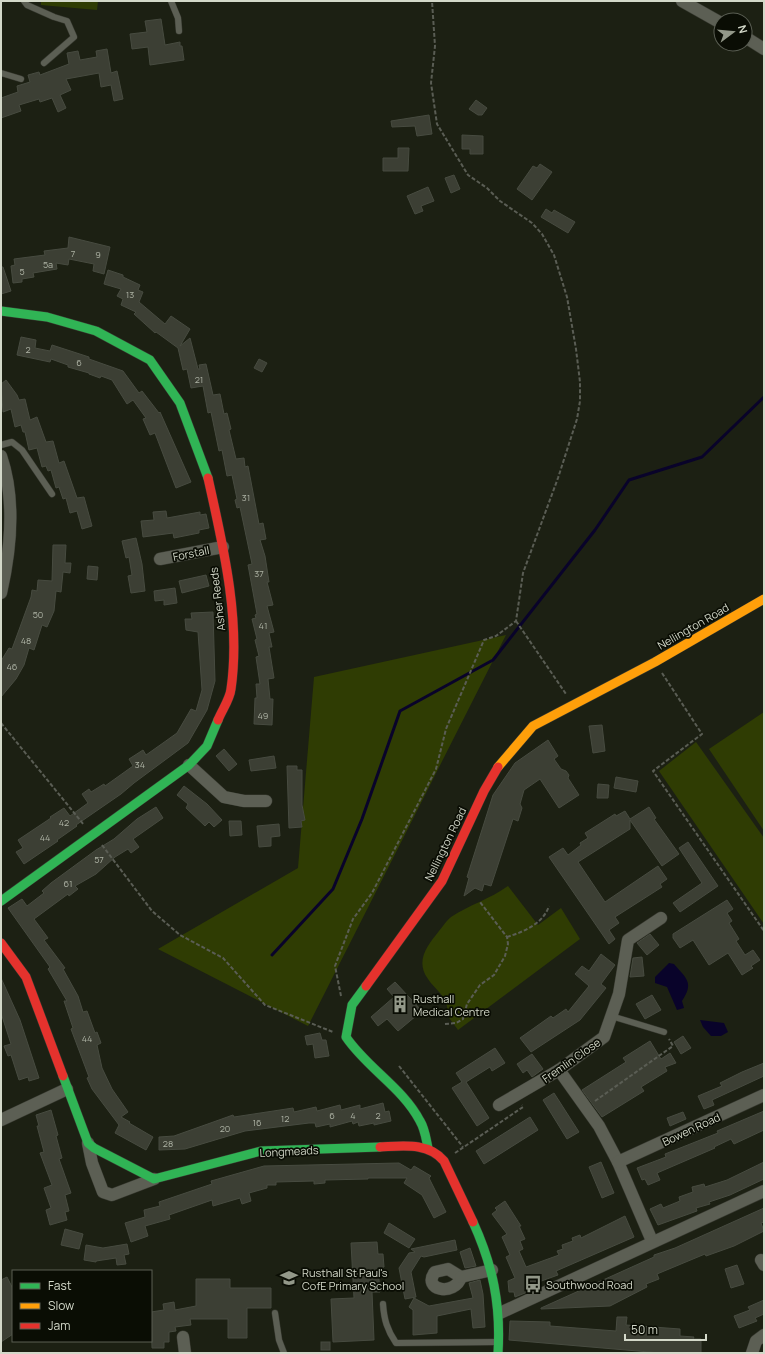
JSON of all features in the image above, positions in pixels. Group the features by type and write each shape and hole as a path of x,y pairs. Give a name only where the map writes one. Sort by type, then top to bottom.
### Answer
{"street":[{"path":"682,1 713,18"},
{"path":"753,42 764,49"},
{"name":"Asher Reeds","path":"1,311 47,317 96,331 150,360 180,403 207,472 223,547 234,631 231,690 207,746 188,765 1,901"},
{"path":"1,593 9,558 11,514 2,463"},
{"name":"Forstall","path":"160,559 223,547"},
{"name":"Nellington Road","path":"346,1037 352,1005 442,881 484,791 501,763 533,726 655,662 764,599"},
{"path":"188,765 224,797 244,801 266,801"},
{"name":"Fremlin Close","path":"499,1105 559,1070 604,1037 619,994 628,940 662,918"},
{"name":"Longmeads","path":"1,943 26,977 88,1143 92,1163 103,1192 112,1195 154,1179 261,1151 411,1146 428,1148"},
{"path":"346,1037 354,1051 408,1104 420,1120 428,1148 437,1152 444,1160 482,1241 492,1270 500,1313 498,1353"},
{"path":"559,1070 599,1126 618,1162 652,1241"},
{"path":"1,1120 67,1089"},
{"name":"Bowen Road","path":"618,1162 764,1095"},
{"path":"88,1143 94,1148 154,1179"},
{"path":"500,1313 652,1241 764,1191"},
{"path":"461,1277 492,1270"},
{"path":"752,1353 756,1341 764,1335"},
{"path":"183,1337 185,1353"}],"lane":[{"path":"24,1 27,5 67,21 74,36 44,63"},
{"path":"171,1 178,18 179,31"},
{"path":"1,73 21,79"},
{"path":"1,445 12,442 22,450 52,494"},
{"path":"612,1016 664,1032"},
{"path":"383,1304 384,1318 389,1332 396,1342 499,1342"},
{"path":"275,1313 279,1340 284,1353"}],"path":[{"path":"432,1 435,46 432,83 437,124 468,175 487,188 500,201 532,223 542,234 554,255 567,296 576,349 580,382 580,401 577,418 558,478 523,573 516,621 574,705"},
{"path":"342,1003 335,966 353,919 372,893 436,768 446,728 484,640 496,636 516,621"},
{"path":"655,662 702,734 653,771 764,931"},
{"path":"1,723 93,835 152,911 180,935 223,958 265,1005 346,1037"},
{"path":"444,1024 456,1023 463,1019 467,1004 480,985 494,975 505,956 508,944 507,937 480,902"},
{"path":"507,937 530,928 546,915 549,906"},
{"path":"586,1108 673,1046 664,1032"},
{"path":"399,1066 463,1147"},
{"path":"444,1160 523,1107 517,1095"}],"green space":[{"path":"41,1 98,1 97,10 41,5"},
{"path":"506,635 308,1026 158,949 298,868 314,677"},
{"path":"764,712 764,831 709,749"},
{"path":"696,742 764,838 764,924 659,771"},
{"path":"508,886 538,925 561,908 580,939 458,1030 447,1015 446,1004 442,995 424,972 424,954 430,942 451,917 494,895"}],"shaded area":[{"path":"669,963 674,964 687,981 688,985 688,990 682,1001 684,1008 677,1010 667,987 655,983 655,977"},
{"path":"700,1020 724,1023 728,1032 721,1036 711,1036 703,1027"}],"building":[{"path":"161,19 165,45 180,42 184,60 150,65 148,47 132,49 130,34 147,32 145,21"},
{"path":"107,49 111,73 117,71 123,99 114,101 111,85 101,87 99,73 66,79 71,90 60,95 66,108 58,112 52,98 40,102 39,99 19,105 21,111 1,118 1,98 18,92 17,86 30,82 28,75 39,72 40,75 69,64 67,53 78,51 80,60 97,57 96,51"},
{"path":"476,100 487,108 482,115 478,115 469,109"},
{"path":"429,115 432,134 417,136 415,126 392,127 391,121"},
{"path":"462,135 483,136 483,154 470,154 470,149 462,149"},
{"path":"398,148 409,148 408,171 383,171 383,158 398,158"},
{"path":"540,164 552,172 532,200 517,189 533,166 537,168"},
{"path":"454,175 460,189 451,193 445,178"},
{"path":"428,187 434,201 421,206 423,211 415,214 407,196"},
{"path":"546,209 552,213 554,210 575,222 568,233 541,217"},
{"path":"69,237 110,247 104,274 93,271 94,264 69,259 68,265 56,263 57,269 33,273 34,277 22,279 22,282 13,283 11,266 15,265 14,259 45,255 44,251 68,248"},
{"path":"1,267 3,267 11,291 1,294"},
{"path":"108,270 123,275 123,277 140,285 138,290 143,292 139,302 165,324 171,316 190,329 180,346 190,338 198,369 200,369 199,365 206,364 213,395 220,394 224,414 227,413 231,429 229,430 236,459 244,458 245,467 248,466 259,524 263,523 266,539 260,540 265,556 269,582 267,582 273,605 267,606 274,632 269,633 272,647 269,647 274,678 268,679 270,699 273,699 272,725 254,724 255,698 257,698 256,684 260,684 256,657 259,656 255,640 257,639 252,619 256,618 255,615 257,614 248,565 252,564 240,507 237,508 235,500 237,499 232,475 227,476 222,450 219,451 211,412 208,413 203,386 191,388 187,369 183,370 178,348 156,332 155,333 134,314 136,312 121,305 123,299 117,296 121,289 104,284"},
{"path":"21,337 36,340 35,348 50,351 52,345 89,357 89,359 123,371 139,393 142,391 159,413 160,412 191,482 176,488 155,433 150,435 143,419 146,418 133,400 127,404 112,380 101,376 100,378 68,367 68,365 51,359 50,362 17,355"},
{"path":"259,359 267,363 262,372 254,368"},
{"path":"6,380 19,400 25,399 30,420 37,417 46,442 53,441 59,463 64,461 77,498 84,497 92,526 82,529 77,511 70,513 66,498 63,499 59,487 56,488 51,470 48,471 46,466 42,467 37,448 29,450 25,432 23,432 21,425 15,427 11,409 3,412 1,384"},
{"path":"166,511 167,518 200,512 200,515 206,514 209,528 199,530 199,533 174,538 173,533 143,537 141,521 154,520 153,512"},
{"path":"136,538 142,564 145,591 131,593 128,576 132,575 129,557 126,558 122,541"},
{"path":"53,545 66,545 65,563 71,563 70,573 63,572 61,592 56,591 54,611 47,627 42,625 34,650 29,648 24,665 16,679 1,697 1,661 9,648 12,649 31,597 32,590 37,591 38,580 52,581"},
{"path":"88,566 98,567 97,580 87,579"},
{"path":"206,575 209,586 182,593 179,581"},
{"path":"175,588 177,603 164,605 164,600 155,601 154,591"},
{"path":"213,612 215,681 207,710 188,743 121,794 76,825 77,826 57,840 58,841 24,864 16,852 23,848 18,840 64,808 70,816 88,803 82,794 89,789 91,792 104,784 105,786 133,766 129,759 143,750 146,755 177,733 191,709 196,711 202,690 198,632 186,630 185,619 192,619 191,613"},
{"path":"602,725 605,751 593,753 589,726"},
{"path":"548,740 558,756 554,759 561,769 566,771 569,775 568,778 579,795 559,808 540,779 524,790 520,804 522,808 518,821 513,819 491,886 484,884 482,891 475,888 464,896 469,878 467,877 493,795 515,763"},
{"path":"224,749 237,764 229,771 216,756"},
{"path":"274,756 276,768 251,771 249,760"},
{"path":"287,766 297,766 297,770 302,770 302,805 305,820 301,821 302,827 289,828"},
{"path":"616,777 638,781 636,792 614,788"},
{"path":"598,784 609,785 608,798 597,798"},
{"path":"184,786 207,804 222,820 214,827 209,822 205,826 186,808 188,804 177,795"},
{"path":"156,807 163,818 133,839 139,847 131,853 128,849 115,857 96,874 75,886 78,889 69,896 68,894 34,919 48,938 44,940 65,968 63,969 78,996 83,1012 87,1011 95,1033 97,1032 101,1043 97,1045 102,1068 112,1089 128,1112 121,1117 153,1137 146,1150 115,1133 119,1125 92,1089 87,1078 89,1077 71,1029 73,1028 64,1001 67,1001 48,969 50,967 8,908 22,899 27,906 44,893 42,891 51,883 96,850 114,839 137,819"},
{"path":"649,807 656,818 654,819 679,854 662,866 630,820 630,829 578,862 605,902 658,866 667,879 660,884 662,887 615,917 619,923 609,930 615,939 609,944 549,857 563,848 568,855 581,845 580,843 588,838 585,833 615,814 616,816 625,811 630,819"},
{"path":"229,821 241,821 242,835 230,836"},
{"path":"279,824 280,836 271,837 271,846 259,847 257,826"},
{"path":"688,842 718,886 680,912 673,903 702,883 679,848"},
{"path":"727,900 733,909 727,913 732,921 729,923 739,939 736,941 745,955 753,950 760,960 751,966 753,968 742,975 728,953 709,965 693,940 680,948 673,938 673,934"},
{"path":"650,934 659,945 647,955 637,943"},
{"path":"601,954 615,965 601,984 606,988 580,1020 531,1052 520,1038 551,1016 553,1018 566,1009 568,1012 589,986 575,974 582,966 589,971"},
{"path":"642,957 644,976 630,977 633,958"},
{"path":"1,978 20,1020 39,1078 29,1081 28,1077 19,1080 11,1055 8,1056 4,1046 11,1044 1,1013"},
{"name":"Rusthall Medical Centre","path":"395,982 422,1011 398,1031 387,1019 378,1026 371,1017 394,997 387,989"},
{"path":"652,995 661,1010 645,1019 636,1004"},
{"path":"320,1033 322,1040 326,1040 329,1056 315,1058 313,1044 307,1045 305,1036"},
{"path":"683,1036 691,1048 681,1054 674,1042"},
{"path":"650,1041 661,1059 670,1053 676,1063 665,1067 667,1071 641,1087 644,1091 602,1117 582,1090 626,1062 623,1058"},
{"path":"495,1048 505,1063 492,1071 490,1067 466,1082 489,1118 477,1126 452,1088 462,1082 456,1073"},
{"path":"532,1054 543,1069 532,1077 527,1070 523,1073 517,1064"},
{"path":"764,1063 764,1076 712,1100 714,1105 704,1109 698,1096 722,1086 720,1083 742,1072"},
{"path":"554,1093 579,1132 567,1139 543,1100"},
{"path":"383,1103 385,1112 389,1111 391,1121 374,1125 374,1123 359,1126 358,1122 353,1124 352,1121 330,1127 330,1124 316,1127 315,1123 309,1123 245,1131 185,1149 159,1150 159,1137 174,1136 233,1115 234,1117 293,1108 294,1112 316,1107 317,1111 340,1105 341,1110 360,1105 360,1109"},
{"path":"51,1110 58,1135 56,1136 62,1158 59,1159 71,1193 65,1195 69,1211 65,1212 67,1220 50,1225 46,1210 51,1208 44,1188 52,1185 40,1153 44,1152 37,1126 39,1126 36,1115"},
{"path":"764,1111 764,1130 734,1144 731,1139 714,1147 715,1148 657,1173 660,1180 648,1185 645,1179 642,1180 637,1168 666,1157 665,1154 718,1133 717,1131"},
{"path":"683,1112 686,1119 670,1126 667,1118"},
{"path":"530,1117 538,1130 484,1164 476,1151"},
{"path":"601,1162 614,1193 602,1198 589,1167"},
{"path":"764,1162 764,1179 730,1195 709,1202 710,1204 696,1208 697,1211 658,1225 650,1209 661,1204 663,1208 680,1201 679,1197 693,1192 692,1187 704,1184 705,1187 727,1180"},
{"path":"399,1163 411,1170 414,1166 431,1176 429,1178 446,1212 434,1218 422,1195 404,1183 407,1178 368,1178 325,1180 325,1183 314,1184 314,1181 276,1182 276,1185 267,1185 267,1188 249,1193 251,1201 242,1204 240,1198 213,1206 212,1200 169,1215 170,1219 145,1226 148,1236 131,1242 125,1223 145,1217 144,1210 160,1206 159,1202 212,1184 211,1181 264,1166"},
{"path":"505,1201 521,1226 519,1226 525,1239 520,1241 523,1249 519,1251 526,1267 559,1255 557,1251 563,1249 562,1245 573,1241 572,1238 580,1235 581,1238 625,1216 634,1237 556,1271 558,1275 533,1284 535,1289 515,1297 514,1292 509,1292 508,1281 515,1278 506,1257 510,1255 502,1237 507,1234 492,1214 497,1210 495,1208"},
{"path":"764,1208 764,1222 761,1223 764,1231 734,1246 706,1256 705,1254 657,1274 659,1279 646,1284 647,1287 610,1306 541,1309 654,1257 654,1255 675,1248"},
{"path":"389,1223 415,1239 409,1248 384,1233"},
{"path":"65,1229 83,1234 79,1249 61,1245"},
{"path":"455,1240 457,1250 424,1257 421,1256 411,1272 416,1297 405,1299 399,1268 409,1253 415,1252 411,1249"},
{"path":"377,1242 378,1254 383,1254 384,1267 378,1268 380,1292 372,1292 374,1340 333,1342 331,1299 354,1298 351,1243"},
{"path":"127,1244 129,1254 124,1255 126,1264 117,1265 116,1258 96,1262 84,1260 86,1245 103,1248"},
{"path":"470,1248 476,1266 465,1268 460,1252"},
{"path":"737,1265 744,1284 731,1288 725,1269"},
{"path":"7,1277 12,1287 12,1335 1,1342 1,1280"},
{"path":"196,1279 230,1279 230,1288 271,1288 271,1308 247,1308 247,1338 228,1338 228,1319 190,1319 191,1325 175,1327 176,1331 169,1332 169,1342 164,1342 164,1348 152,1348 152,1312 164,1310 163,1304 174,1302 175,1310 196,1306"},
{"path":"480,1280 483,1294 485,1327 473,1328 471,1309 437,1316 437,1333 413,1335 413,1310 409,1307 414,1298 429,1306 473,1298 469,1283"},
{"path":"764,1300 764,1314 755,1318 757,1321 739,1328 734,1316 750,1310 748,1307"},
{"path":"617,1317 627,1317 626,1325 680,1329 680,1336 701,1339 701,1353 661,1353 509,1340 510,1321 550,1322 550,1326 616,1331"},
{"path":"321,1342 330,1342 330,1350 321,1350"}],"waterway":[{"path":"272,955 333,889 362,819 400,711 493,660 595,530 629,480 702,457 764,397"}],"traffic: fast":[{"path":"1,311 47,317 96,331 150,360 180,403 208,478"},
{"path":"1,901 189,765 207,746 218,720"},
{"path":"366,986 352,1005 346,1037 364,1059 395,1088 413,1109 423,1127 428,1148"},
{"path":"63,1076 88,1143 94,1148 154,1179 261,1151 380,1147"},
{"path":"473,1222 486,1254 494,1286 498,1318 498,1353"}],"traffic: slow":[{"path":"498,767 533,726 655,662 764,599"}],"traffic: jam":[{"path":"208,478 225,556 234,636 230,693 228,701 218,720"},
{"path":"366,986 442,881 484,791 498,767"},
{"path":"1,943 26,977 63,1076"},
{"path":"380,1147 415,1146 438,1155 444,1161 473,1222"}],"place":[{"name":"Rusthall Medical Centre","path":"400,1004"},
{"name":"Rusthall St Paul's CofE Primary School","path":"289,1278"},
{"name":"Southwood Road","path":"533,1284"}]}
